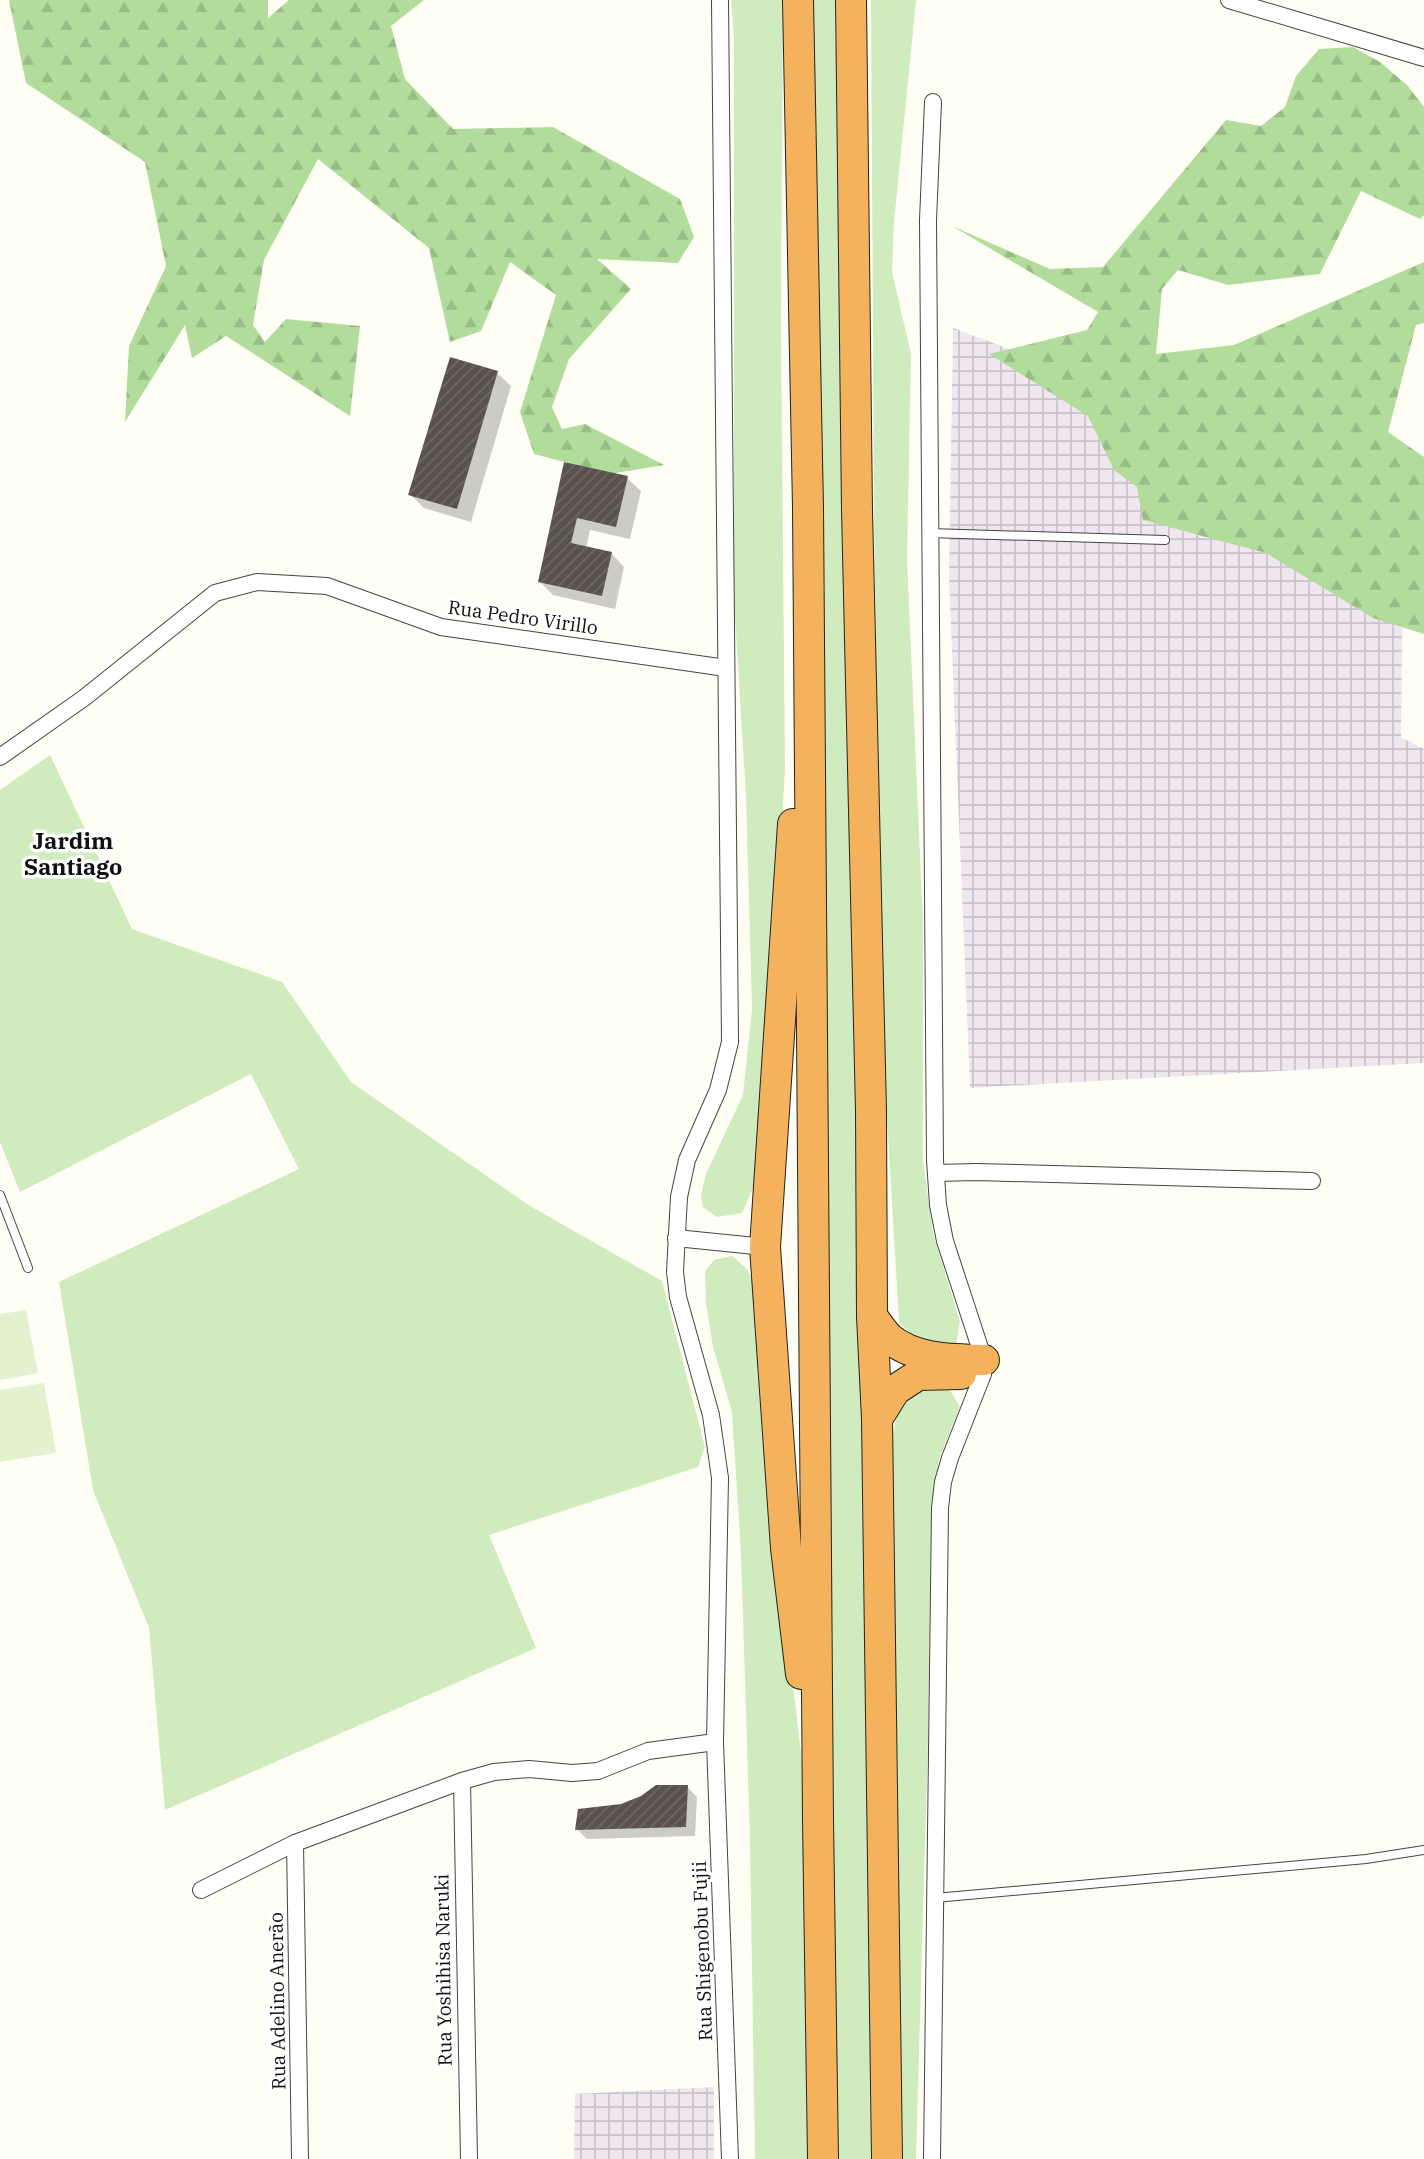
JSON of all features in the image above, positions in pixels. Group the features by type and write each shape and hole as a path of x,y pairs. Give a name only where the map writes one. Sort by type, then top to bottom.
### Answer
{"highway":[{"path":"798,0 808,508 823,2159"},
{"path":"851,0 857,510 871,1111 872,1316 877,1419 887,2159"},
{"path":"809,716 791,836 765,1247 786,1548 818,1820"},
{"path":"872,1316 890,1338 913,1351 984,1367"},
{"path":"877,1419 895,1390 918,1376 984,1367"}],"street":[{"name":"Rua Shigenobu Fujii","path":"720,0 730,1042 718,1090 687,1160 679,1197 676,1284 710,1415 720,1478 715,1742 730,2159"},
{"path":"1229,0 1424,58"},
{"path":"932,2159 940,1508 943,1482 950,1458 984,1367 945,1241 938,1205 936,1173 928,220 933,102"},
{"name":"Rua Pedro Virillo","path":"0,757 83,698 215,593 257,582 327,586 441,627 726,668"},
{"path":"936,1173 1312,1181"},
{"path":"676,1238 765,1247"},
{"path":"201,1890 295,1843 461,1781 494,1772 529,1769 572,1773 598,1771 648,1751 715,1742"},
{"name":"Rua Yoshihisa Naruki","path":"461,1781 469,2159"},
{"name":"Rua Adelino Anerão","path":"295,1843 300,2159"}],"lane":[{"path":"929,533 1165,540"},
{"path":"0,1195 29,1268"},
{"path":"935,1898 1366,1859 1424,1850"}],"shaded area":[{"path":"953,328 1017,352 1403,565 1401,737 1424,749 1424,1063 970,1088 949,577"},
{"path":"714,2087 714,2159 574,2159 575,2094"}],"green space":[{"path":"9,0 268,0 268,18 289,0 424,0 391,26 405,79 453,129 553,127 680,199 694,237 678,263 597,259 631,289 569,359 552,407 562,429 585,424 664,465 610,474 534,454 520,412 556,295 510,262 481,331 450,342 429,248 318,159 264,260 253,325 265,342 286,319 360,326 350,416 226,336 192,358 185,325 125,422 129,346 166,266 145,162 26,83"},
{"path":"731,0 783,0 781,328 785,769 762,1168 742,1213 717,1217 703,1207 701,1195 706,1174 743,1095 752,1009 746,796 734,601 734,38"},
{"path":"812,0 835,0 857,1039 874,2159 836,2159"},
{"path":"871,0 916,0 894,222 892,272 911,354 907,560 923,923 923,1161 933,1233 960,1322 956,1344 947,1346 924,1343 899,1322 877,948 879,847"},
{"path":"1353,47 1380,62 1407,85 1424,107 1424,215 1420,219 1361,191 1320,274 1228,285 1178,270 1162,289 1156,354 1234,345 1424,262 1424,323 1416,325 1388,432 1424,457 1424,634 1373,618 1266,553 1143,520 1137,487 1114,470 1088,416 989,354 1087,330 1098,312 952,226 1050,269 1103,267 1226,120 1261,126 1285,107 1296,76 1319,49"},
{"path":"50,755 132,929 282,982 351,1082 530,1206 662,1281 705,1447 698,1467 489,1535 536,1648 165,1810 149,1628 93,1490 59,1282 299,1169 251,1074 20,1192 0,1142 0,790"},
{"path":"732,1256 747,1269 758,1292 790,1661 812,1844 808,2159 755,2159 750,1840 741,1554 732,1412 713,1347 706,1303 705,1271 714,1260"},
{"path":"26,1310 38,1373 0,1380 0,1314"},
{"path":"927,1381 947,1385 960,1407 939,1459 931,1515 928,1740 916,2159 896,2159 892,1441 898,1407"},
{"path":"44,1383 56,1453 0,1462 0,1390"}],"building":[{"path":"450,357 498,371 457,509 408,495"},
{"path":"564,462 628,476 616,527 577,518 571,543 612,552 602,596 538,582"},
{"path":"656,1785 688,1785 686,1827 575,1830 578,1809 621,1804 641,1796"}],"district":[{"name":"Jardim Santiago","path":"73,853"}]}
